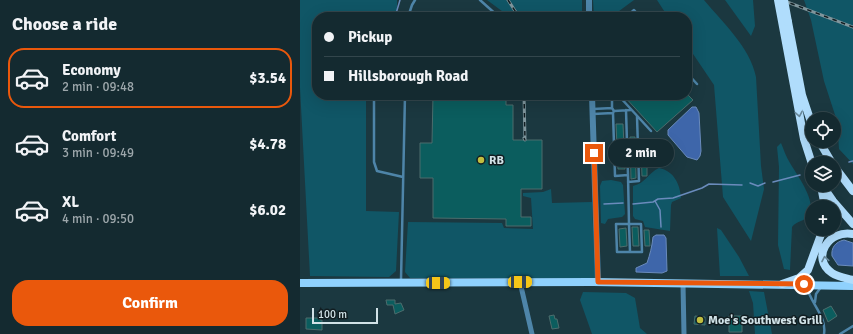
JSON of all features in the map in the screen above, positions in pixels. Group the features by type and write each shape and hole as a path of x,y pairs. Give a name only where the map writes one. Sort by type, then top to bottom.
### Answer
{"highway":[{"path":"778,0 785,21 802,95 808,112"},
{"path":"784,0 785,21 804,139 809,156"},
{"path":"841,175 853,191"},
{"path":"827,192 853,224"},
{"path":"853,234 844,233 832,238 824,248 823,257 831,272 853,280"},
{"path":"782,284 799,278 808,270 820,236"}],"main road":[{"path":"300,282 805,284 853,280"},
{"path":"805,284 823,286 853,286"}],"street":[{"path":"589,0 589,12"},
{"path":"592,100 598,282"},
{"path":"520,282 532,334"},
{"path":"683,284 684,334"}],"lane":[{"path":"410,12 415,0"},
{"path":"480,0 493,12"},
{"path":"692,78 697,84"},
{"path":"374,100 374,162 377,171 403,177"},
{"path":"401,283 405,100"},
{"path":"612,100 615,176 628,175"},
{"path":"622,100 651,131"},
{"path":"626,110 630,252"},
{"path":"592,112 631,110"},
{"path":"628,182 639,181 637,116"},
{"path":"616,224 629,224 641,224 642,252 617,252 616,224"},
{"path":"805,284 824,322 824,334"},
{"path":"815,303 816,294 823,286"},
{"path":"840,334 853,326"}],"shaded area":[{"path":"300,0 397,0 397,12 312,12 312,100 366,100 366,211 399,212 396,271 389,277 310,276 300,88"},
{"path":"487,0 582,0 582,12 503,12"},
{"path":"593,0 634,0 618,12 594,12"},
{"path":"657,0 704,0 735,36 753,66 756,77 761,166 764,189 751,241 723,197 714,85 692,52 692,12 665,12"},
{"path":"725,0 753,0 755,26 751,36"},
{"path":"804,0 853,0 853,164 839,149 841,148 841,112 834,112 824,81 811,20"},
{"path":"781,143 786,156 805,188 805,192 806,192 809,200 805,200 805,218 792,227 790,270 784,269 778,245 779,167 777,147"},
{"path":"659,168 669,172 678,183 681,198 672,202 671,205 670,231 645,227 643,221 635,219 633,216 633,186 641,183 652,172"},
{"path":"611,180 621,182 623,185 625,214 622,217 608,219 605,224 601,223 600,186 602,181"},
{"path":"551,189 552,203 592,202 595,278 410,278 405,272 408,222 502,223 504,228 533,229 531,198 523,196 523,193 543,192"},
{"path":"717,228 721,230 739,257 749,276 720,276"},
{"path":"749,291 764,292 772,334 755,334 753,303"},
{"path":"583,292 626,293 635,298 640,328 647,334 592,334 580,300"}],"water":[{"path":"692,107 696,107 699,113 701,151 697,160 687,157 668,135 668,130"},
{"path":"656,235 664,235 666,238 667,271 662,273 636,272 636,268 647,263 653,237"},
{"path":"844,240 853,243 853,266 838,265 832,256 834,246 838,242"}],"building":[{"name":"RB","path":"433,100 506,100 506,105 513,105 513,140 542,140 542,189 521,189 521,217 531,217 531,226 506,226 506,219 433,218 433,178 420,178 420,143 432,143"},
{"path":"628,100 693,100 657,132"},
{"path":"616,124 623,124 625,169 618,169"},
{"path":"630,137 635,137 636,178 631,179"},
{"path":"641,149 647,149 647,176 642,176"},
{"path":"632,227 638,227 639,246 633,246"},
{"path":"626,228 627,246 620,247 619,229"},
{"path":"644,230 649,230 650,246 645,246"},
{"path":"386,300 395,300 395,304 401,303 404,310 395,314 393,305 387,305"},
{"path":"831,306 837,316 828,322 823,310"},
{"path":"554,315 555,319 557,319 559,328 552,329 549,316"},
{"name":"Moe's Southwest Grill","path":"695,316 705,317 705,325 694,324"},
{"path":"729,316 742,316 742,332 729,332"},
{"path":"306,318 320,318 320,320 322,320 322,330 306,329"}],"waterway":[{"path":"396,12 400,0"},
{"path":"849,162 853,161"},
{"path":"773,182 800,175"},
{"path":"750,183 758,186 765,183"},
{"path":"633,204 653,202 658,199 673,198 709,184 742,185"},
{"path":"655,201 660,210 661,227"},
{"path":"604,204 623,203"}],"railway":[{"path":"508,0 516,12"},
{"path":"782,0 853,27"},
{"path":"524,100 525,140 524,138"}],"place":[{"name":"RB","path":"481,160"},
{"name":"Moe's Southwest Grill","path":"700,320"}],"route":[{"path":"594,153 598,282 656,284 804,284"}]}
